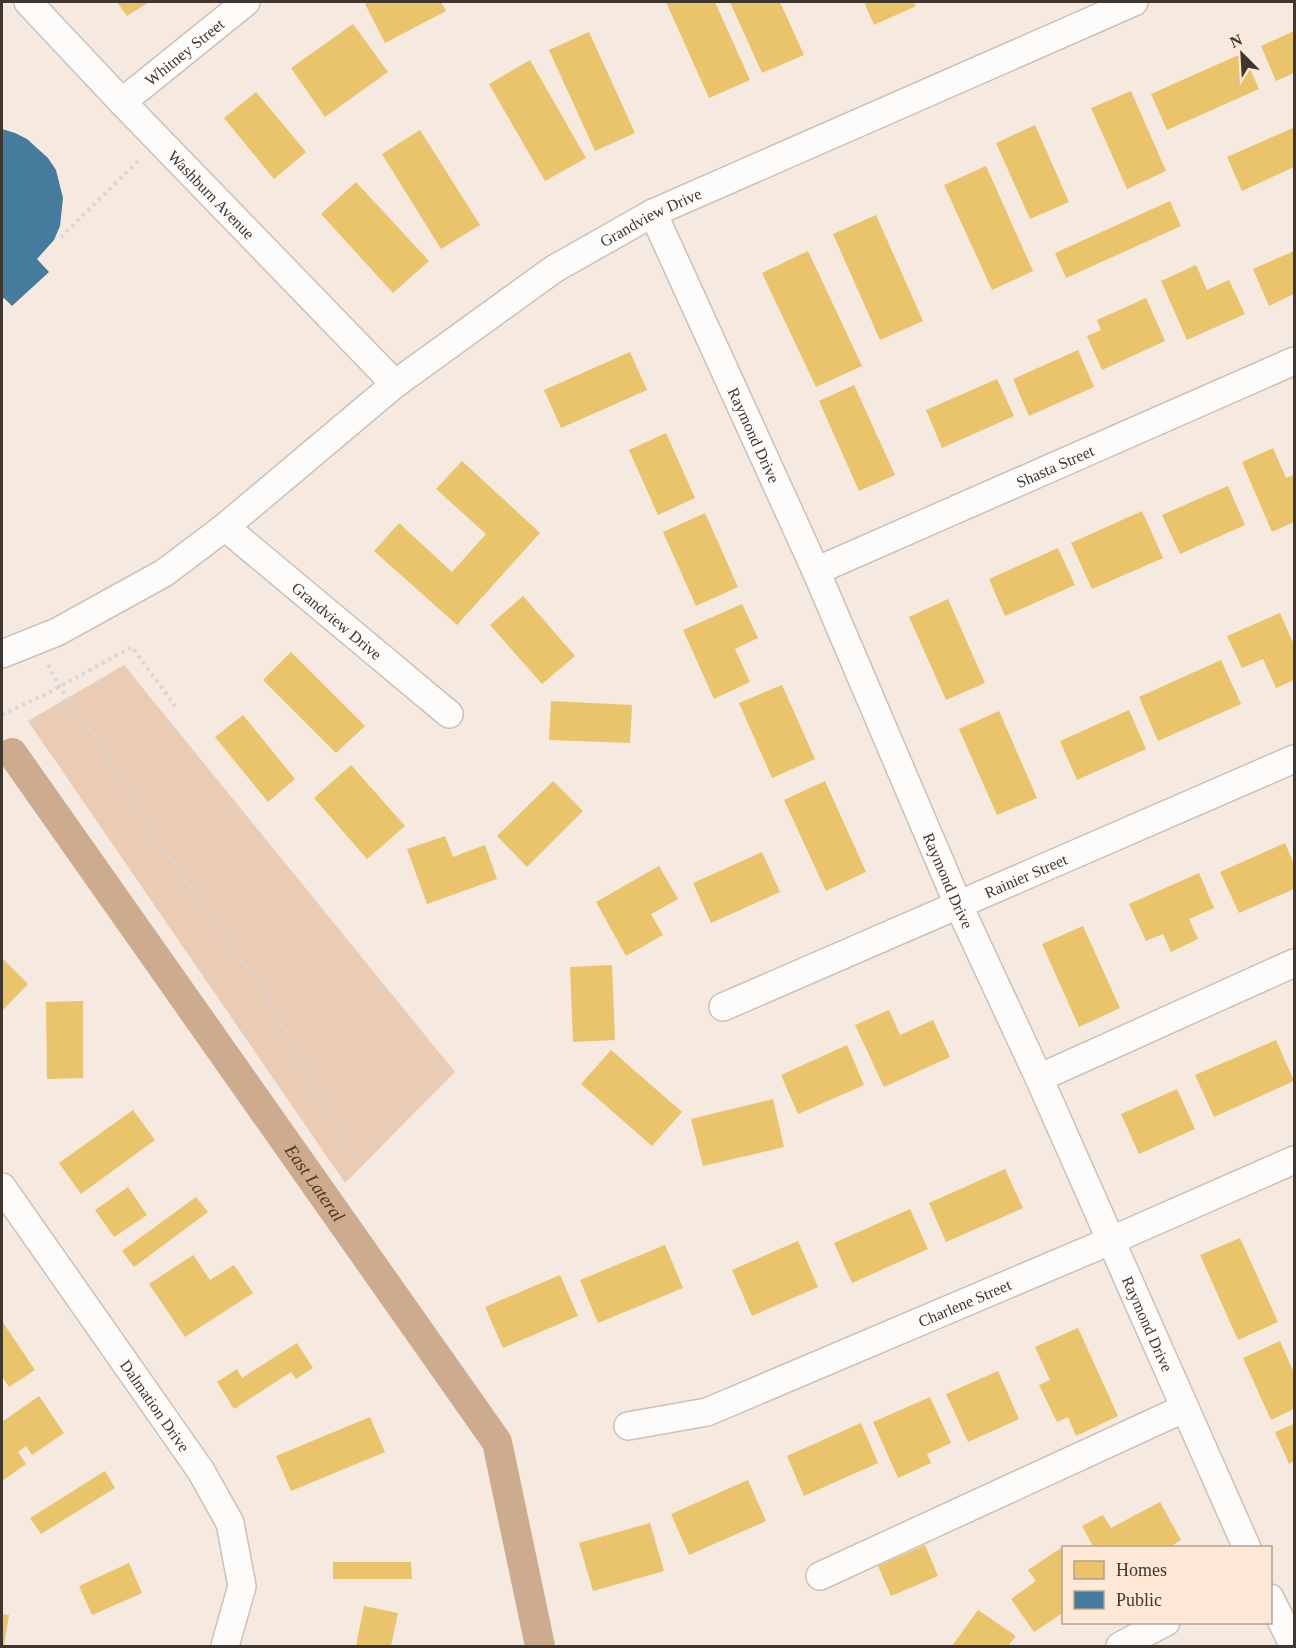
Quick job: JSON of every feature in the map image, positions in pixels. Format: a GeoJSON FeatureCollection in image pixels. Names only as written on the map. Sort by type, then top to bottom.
{"type":"FeatureCollection","features":[{"type":"Feature","properties":{"kind":"street","name":"Washburn Avenue"},"geometry":{"type":"LineString","coordinates":[[28,2],[395,384]]}},
{"type":"Feature","properties":{"kind":"street","name":"Whitney Street"},"geometry":{"type":"LineString","coordinates":[[122,102],[246,2]]}},
{"type":"Feature","properties":{"kind":"street","name":"Grandview Drive"},"geometry":{"type":"LineString","coordinates":[[2,654],[36,642],[164,573],[225,527],[395,384],[554,269],[653,213],[1134,2]]}},
{"type":"Feature","properties":{"kind":"street","name":"Raymond Drive"},"geometry":{"type":"LineString","coordinates":[[653,213],[816,572],[958,904],[1039,1078],[1246,1546]]}},
{"type":"Feature","properties":{"kind":"street","name":"Shasta Street"},"geometry":{"type":"LineString","coordinates":[[816,572],[1294,361]]}},
{"type":"Feature","properties":{"kind":"street","name":"Grandview Drive"},"geometry":{"type":"LineString","coordinates":[[225,527],[449,714]]}},
{"type":"Feature","properties":{"kind":"street","name":"Rainier Street"},"geometry":{"type":"LineString","coordinates":[[723,1007],[1294,759]]}},
{"type":"Feature","properties":{"kind":"street"},"geometry":{"type":"LineString","coordinates":[[1039,1078],[1294,963]]}},
{"type":"Feature","properties":{"kind":"street","name":"Charlene Street"},"geometry":{"type":"LineString","coordinates":[[628,1426],[707,1412],[1110,1241],[1292,1167]]}},
{"type":"Feature","properties":{"kind":"street","name":"Dalmation Drive"},"geometry":{"type":"LineString","coordinates":[[2,1187],[201,1471],[230,1523],[242,1586],[225,1647]]}},
{"type":"Feature","properties":{"kind":"street"},"geometry":{"type":"LineString","coordinates":[[820,1576],[1185,1408]]}},
{"type":"Feature","properties":{"kind":"street"},"geometry":{"type":"LineString","coordinates":[[1272,1602],[1294,1646]]}},
{"type":"Feature","properties":{"kind":"street"},"geometry":{"type":"LineString","coordinates":[[1120,1647],[1164,1624]]}},
{"type":"Feature","properties":{"kind":"path"},"geometry":{"type":"LineString","coordinates":[[61,237],[141,159]]}},
{"type":"Feature","properties":{"kind":"path"},"geometry":{"type":"LineString","coordinates":[[36,642],[60,687],[104,752],[156,839],[261,987],[356,1158]]}},
{"type":"Feature","properties":{"kind":"path"},"geometry":{"type":"LineString","coordinates":[[2,715],[60,687],[132,647],[175,706]]}},
{"type":"Feature","properties":{"kind":"shaded area"},"geometry":{"type":"Polygon","coordinates":[[[124,665],[455,1072],[345,1183],[28,721],[124,665]]]}},
{"type":"Feature","properties":{"kind":"building: Homes"},"geometry":{"type":"Polygon","coordinates":[[[117,2],[149,2],[127,16],[117,2]]]}},
{"type":"Feature","properties":{"kind":"building: Homes"},"geometry":{"type":"Polygon","coordinates":[[[369,2],[441,2],[446,11],[385,43],[365,4],[369,2]]]}},
{"type":"Feature","properties":{"kind":"building: Homes"},"geometry":{"type":"Polygon","coordinates":[[[666,2],[715,2],[750,80],[709,98],[666,2]]]}},
{"type":"Feature","properties":{"kind":"building: Homes"},"geometry":{"type":"Polygon","coordinates":[[[730,2],[780,2],[804,55],[762,73],[730,2]]]}},
{"type":"Feature","properties":{"kind":"building: Homes"},"geometry":{"type":"Polygon","coordinates":[[[864,2],[914,2],[916,6],[874,25],[864,2]]]}},
{"type":"Feature","properties":{"kind":"building: Homes"},"geometry":{"type":"Polygon","coordinates":[[[353,24],[388,72],[325,117],[291,68],[353,24]]]}},
{"type":"Feature","properties":{"kind":"building: Homes"},"geometry":{"type":"Polygon","coordinates":[[[1294,31],[1294,73],[1276,81],[1261,46],[1294,31]]]}},
{"type":"Feature","properties":{"kind":"building: Homes"},"geometry":{"type":"Polygon","coordinates":[[[589,32],[635,133],[595,151],[549,50],[589,32]]]}},
{"type":"Feature","properties":{"kind":"building: Homes"},"geometry":{"type":"Polygon","coordinates":[[[1243,53],[1259,89],[1167,130],[1151,94],[1243,53]]]}},
{"type":"Feature","properties":{"kind":"building: Homes"},"geometry":{"type":"Polygon","coordinates":[[[530,60],[586,158],[545,181],[489,84],[530,60]]]}},
{"type":"Feature","properties":{"kind":"building: Homes"},"geometry":{"type":"Polygon","coordinates":[[[1131,91],[1166,171],[1127,189],[1091,108],[1131,91]]]}},
{"type":"Feature","properties":{"kind":"building: Homes"},"geometry":{"type":"Polygon","coordinates":[[[256,92],[306,152],[274,179],[224,118],[256,92]]]}},
{"type":"Feature","properties":{"kind":"building: Homes"},"geometry":{"type":"Polygon","coordinates":[[[1035,125],[1069,202],[1030,219],[996,143],[1035,125]]]}},
{"type":"Feature","properties":{"kind":"building: Homes"},"geometry":{"type":"Polygon","coordinates":[[[1293,128],[1294,167],[1242,191],[1227,157],[1293,128]]]}},
{"type":"Feature","properties":{"kind":"building: Homes"},"geometry":{"type":"Polygon","coordinates":[[[420,130],[480,225],[441,249],[382,154],[420,130]]]}},
{"type":"Feature","properties":{"kind":"building: Homes"},"geometry":{"type":"Polygon","coordinates":[[[986,166],[1033,271],[992,290],[944,185],[986,166]]]}},
{"type":"Feature","properties":{"kind":"building: Homes"},"geometry":{"type":"Polygon","coordinates":[[[356,182],[429,261],[393,293],[321,214],[356,182]]]}},
{"type":"Feature","properties":{"kind":"building: Homes"},"geometry":{"type":"Polygon","coordinates":[[[1170,201],[1181,226],[1066,278],[1055,253],[1170,201]]]}},
{"type":"Feature","properties":{"kind":"building: Homes"},"geometry":{"type":"Polygon","coordinates":[[[876,215],[923,321],[880,340],[833,234],[876,215]]]}},
{"type":"Feature","properties":{"kind":"building: Homes"},"geometry":{"type":"Polygon","coordinates":[[[808,251],[862,366],[816,387],[762,273],[808,251]]]}},
{"type":"Feature","properties":{"kind":"building: Homes"},"geometry":{"type":"Polygon","coordinates":[[[1294,251],[1294,294],[1269,306],[1253,269],[1294,251]]]}},
{"type":"Feature","properties":{"kind":"building: Homes"},"geometry":{"type":"Polygon","coordinates":[[[1196,265],[1207,290],[1229,280],[1245,314],[1187,340],[1161,281],[1196,265]]]}},
{"type":"Feature","properties":{"kind":"building: Homes"},"geometry":{"type":"Polygon","coordinates":[[[1146,298],[1165,341],[1102,370],[1087,336],[1101,330],[1097,320],[1146,298]]]}},
{"type":"Feature","properties":{"kind":"building: Homes"},"geometry":{"type":"Polygon","coordinates":[[[1078,350],[1094,387],[1029,416],[1013,379],[1078,350]]]}},
{"type":"Feature","properties":{"kind":"building: Homes"},"geometry":{"type":"Polygon","coordinates":[[[630,352],[647,390],[561,428],[544,390],[630,352]]]}},
{"type":"Feature","properties":{"kind":"building: Homes"},"geometry":{"type":"Polygon","coordinates":[[[997,379],[1014,416],[942,448],[926,410],[997,379]]]}},
{"type":"Feature","properties":{"kind":"building: Homes"},"geometry":{"type":"Polygon","coordinates":[[[854,385],[895,475],[859,491],[819,401],[854,385]]]}},
{"type":"Feature","properties":{"kind":"building: Homes"},"geometry":{"type":"Polygon","coordinates":[[[666,433],[695,498],[658,515],[629,450],[666,433]]]}},
{"type":"Feature","properties":{"kind":"building: Homes"},"geometry":{"type":"Polygon","coordinates":[[[1273,448],[1286,478],[1294,475],[1294,522],[1272,532],[1242,462],[1273,448]]]}},
{"type":"Feature","properties":{"kind":"building: Homes"},"geometry":{"type":"Polygon","coordinates":[[[462,461],[540,533],[457,625],[374,551],[399,523],[452,572],[486,534],[436,489],[462,461]]]}},
{"type":"Feature","properties":{"kind":"building: Homes"},"geometry":{"type":"Polygon","coordinates":[[[1228,486],[1245,525],[1180,554],[1162,515],[1228,486]]]}},
{"type":"Feature","properties":{"kind":"building: Homes"},"geometry":{"type":"Polygon","coordinates":[[[1142,511],[1163,558],[1092,589],[1071,543],[1142,511]]]}},
{"type":"Feature","properties":{"kind":"building: Homes"},"geometry":{"type":"Polygon","coordinates":[[[705,513],[738,587],[696,606],[663,532],[705,513]]]}},
{"type":"Feature","properties":{"kind":"building: Homes"},"geometry":{"type":"Polygon","coordinates":[[[1058,548],[1075,585],[1005,616],[989,579],[1058,548]]]}},
{"type":"Feature","properties":{"kind":"building: Homes"},"geometry":{"type":"Polygon","coordinates":[[[523,596],[575,656],[542,684],[490,625],[523,596]]]}},
{"type":"Feature","properties":{"kind":"building: Homes"},"geometry":{"type":"Polygon","coordinates":[[[948,599],[985,683],[946,700],[909,617],[948,599]]]}},
{"type":"Feature","properties":{"kind":"building: Homes"},"geometry":{"type":"Polygon","coordinates":[[[742,604],[758,638],[735,649],[750,682],[714,699],[683,630],[742,604]]]}},
{"type":"Feature","properties":{"kind":"building: Homes"},"geometry":{"type":"Polygon","coordinates":[[[1280,613],[1294,645],[1294,680],[1276,688],[1263,659],[1242,668],[1227,636],[1280,613]]]}},
{"type":"Feature","properties":{"kind":"building: Homes"},"geometry":{"type":"Polygon","coordinates":[[[291,652],[365,726],[336,753],[263,680],[291,652]]]}},
{"type":"Feature","properties":{"kind":"building: Homes"},"geometry":{"type":"Polygon","coordinates":[[[1221,660],[1241,704],[1158,741],[1139,697],[1221,660]]]}},
{"type":"Feature","properties":{"kind":"building: Homes"},"geometry":{"type":"Polygon","coordinates":[[[782,685],[815,759],[772,778],[739,703],[782,685]]]}},
{"type":"Feature","properties":{"kind":"building: Homes"},"geometry":{"type":"Polygon","coordinates":[[[551,701],[632,705],[630,743],[549,740],[551,701]]]}},
{"type":"Feature","properties":{"kind":"building: Homes"},"geometry":{"type":"Polygon","coordinates":[[[1129,710],[1146,749],[1077,780],[1060,741],[1129,710]]]}},
{"type":"Feature","properties":{"kind":"building: Homes"},"geometry":{"type":"Polygon","coordinates":[[[999,711],[1037,798],[997,815],[959,729],[999,711]]]}},
{"type":"Feature","properties":{"kind":"building: Homes"},"geometry":{"type":"Polygon","coordinates":[[[243,715],[295,779],[268,802],[215,737],[243,715]]]}},
{"type":"Feature","properties":{"kind":"building: Homes"},"geometry":{"type":"Polygon","coordinates":[[[351,765],[405,826],[367,859],[314,798],[351,765]]]}},
{"type":"Feature","properties":{"kind":"building: Homes"},"geometry":{"type":"Polygon","coordinates":[[[553,781],[583,811],[527,867],[497,836],[553,781]]]}},
{"type":"Feature","properties":{"kind":"building: Homes"},"geometry":{"type":"Polygon","coordinates":[[[825,781],[866,872],[826,891],[784,800],[825,781]]]}},
{"type":"Feature","properties":{"kind":"building: Homes"},"geometry":{"type":"Polygon","coordinates":[[[445,836],[453,857],[485,845],[497,879],[427,904],[407,849],[445,836]]]}},
{"type":"Feature","properties":{"kind":"building: Homes"},"geometry":{"type":"Polygon","coordinates":[[[1285,843],[1294,864],[1294,889],[1239,913],[1220,872],[1285,843]]]}},
{"type":"Feature","properties":{"kind":"building: Homes"},"geometry":{"type":"Polygon","coordinates":[[[762,852],[780,892],[711,923],[693,883],[762,852]]]}},
{"type":"Feature","properties":{"kind":"building: Homes"},"geometry":{"type":"Polygon","coordinates":[[[659,866],[678,899],[651,914],[663,935],[626,956],[596,902],[659,866]]]}},
{"type":"Feature","properties":{"kind":"building: Homes"},"geometry":{"type":"Polygon","coordinates":[[[1199,873],[1214,908],[1189,919],[1198,939],[1171,952],[1163,934],[1146,941],[1129,904],[1199,873]]]}},
{"type":"Feature","properties":{"kind":"building: Homes"},"geometry":{"type":"Polygon","coordinates":[[[1083,926],[1120,1008],[1079,1027],[1042,944],[1083,926]]]}},
{"type":"Feature","properties":{"kind":"building: Homes"},"geometry":{"type":"Polygon","coordinates":[[[2,960],[28,984],[2,1011],[2,960]]]}},
{"type":"Feature","properties":{"kind":"building: Homes"},"geometry":{"type":"Polygon","coordinates":[[[612,965],[615,1040],[573,1042],[570,967],[612,965]]]}},
{"type":"Feature","properties":{"kind":"building: Homes"},"geometry":{"type":"Polygon","coordinates":[[[83,1001],[83,1078],[47,1079],[46,1002],[83,1001]]]}},
{"type":"Feature","properties":{"kind":"building: Homes"},"geometry":{"type":"Polygon","coordinates":[[[889,1010],[900,1035],[933,1020],[950,1057],[884,1087],[855,1025],[889,1010]]]}},
{"type":"Feature","properties":{"kind":"building: Homes"},"geometry":{"type":"Polygon","coordinates":[[[1276,1040],[1294,1081],[1214,1117],[1195,1075],[1276,1040]]]}},
{"type":"Feature","properties":{"kind":"building: Homes"},"geometry":{"type":"Polygon","coordinates":[[[847,1045],[864,1085],[798,1114],[781,1075],[847,1045]]]}},
{"type":"Feature","properties":{"kind":"building: Homes"},"geometry":{"type":"Polygon","coordinates":[[[611,1050],[682,1112],[652,1146],[581,1084],[611,1050]]]}},
{"type":"Feature","properties":{"kind":"building: Homes"},"geometry":{"type":"Polygon","coordinates":[[[1177,1089],[1195,1129],[1139,1154],[1121,1114],[1177,1089]]]}},
{"type":"Feature","properties":{"kind":"building: Homes"},"geometry":{"type":"Polygon","coordinates":[[[773,1099],[784,1147],[703,1166],[691,1119],[773,1099]]]}},
{"type":"Feature","properties":{"kind":"building: Homes"},"geometry":{"type":"Polygon","coordinates":[[[133,1110],[155,1140],[81,1194],[59,1163],[133,1110]]]}},
{"type":"Feature","properties":{"kind":"building: Homes"},"geometry":{"type":"Polygon","coordinates":[[[1005,1169],[1023,1208],[946,1242],[929,1203],[1005,1169]]]}},
{"type":"Feature","properties":{"kind":"building: Homes"},"geometry":{"type":"Polygon","coordinates":[[[128,1187],[147,1215],[114,1237],[95,1210],[128,1187]]]}},
{"type":"Feature","properties":{"kind":"building: Homes"},"geometry":{"type":"Polygon","coordinates":[[[196,1197],[208,1212],[134,1267],[122,1251],[196,1197]]]}},
{"type":"Feature","properties":{"kind":"building: Homes"},"geometry":{"type":"Polygon","coordinates":[[[910,1209],[928,1249],[852,1283],[834,1243],[910,1209]]]}},
{"type":"Feature","properties":{"kind":"building: Homes"},"geometry":{"type":"Polygon","coordinates":[[[1240,1238],[1278,1322],[1238,1340],[1200,1255],[1240,1238]]]}},
{"type":"Feature","properties":{"kind":"building: Homes"},"geometry":{"type":"Polygon","coordinates":[[[798,1241],[818,1287],[752,1316],[732,1270],[798,1241]]]}},
{"type":"Feature","properties":{"kind":"building: Homes"},"geometry":{"type":"Polygon","coordinates":[[[665,1245],[683,1288],[598,1323],[580,1280],[665,1245]]]}},
{"type":"Feature","properties":{"kind":"building: Homes"},"geometry":{"type":"Polygon","coordinates":[[[193,1255],[210,1280],[234,1265],[253,1293],[185,1337],[149,1284],[193,1255]]]}},
{"type":"Feature","properties":{"kind":"building: Homes"},"geometry":{"type":"Polygon","coordinates":[[[560,1275],[578,1316],[503,1348],[485,1307],[560,1275]]]}},
{"type":"Feature","properties":{"kind":"building: Homes"},"geometry":{"type":"Polygon","coordinates":[[[2,1321],[35,1370],[9,1387],[2,1376],[2,1321]]]}},
{"type":"Feature","properties":{"kind":"building: Homes"},"geometry":{"type":"Polygon","coordinates":[[[1078,1328],[1118,1416],[1076,1436],[1068,1417],[1057,1422],[1039,1385],[1050,1380],[1035,1347],[1078,1328]]]}},
{"type":"Feature","properties":{"kind":"building: Homes"},"geometry":{"type":"Polygon","coordinates":[[[1280,1341],[1294,1373],[1294,1409],[1271,1420],[1243,1358],[1280,1341]]]}},
{"type":"Feature","properties":{"kind":"building: Homes"},"geometry":{"type":"Polygon","coordinates":[[[297,1343],[313,1368],[296,1379],[291,1372],[234,1409],[217,1382],[237,1369],[242,1378],[297,1343]]]}},
{"type":"Feature","properties":{"kind":"building: Homes"},"geometry":{"type":"Polygon","coordinates":[[[998,1371],[1019,1419],[968,1442],[946,1394],[998,1371]]]}},
{"type":"Feature","properties":{"kind":"building: Homes"},"geometry":{"type":"Polygon","coordinates":[[[39,1396],[64,1433],[32,1455],[26,1446],[18,1452],[26,1464],[2,1481],[2,1422],[39,1396]]]}},
{"type":"Feature","properties":{"kind":"building: Homes"},"geometry":{"type":"Polygon","coordinates":[[[930,1397],[951,1443],[927,1454],[931,1463],[898,1478],[873,1422],[930,1397]]]}},
{"type":"Feature","properties":{"kind":"building: Homes"},"geometry":{"type":"Polygon","coordinates":[[[370,1417],[385,1452],[291,1491],[276,1456],[370,1417]]]}},
{"type":"Feature","properties":{"kind":"building: Homes"},"geometry":{"type":"Polygon","coordinates":[[[861,1423],[878,1463],[804,1496],[787,1456],[861,1423]]]}},
{"type":"Feature","properties":{"kind":"building: Homes"},"geometry":{"type":"Polygon","coordinates":[[[1294,1424],[1294,1461],[1289,1464],[1275,1432],[1294,1424]]]}},
{"type":"Feature","properties":{"kind":"building: Homes"},"geometry":{"type":"Polygon","coordinates":[[[105,1471],[115,1488],[41,1534],[30,1518],[105,1471]]]}},
{"type":"Feature","properties":{"kind":"building: Homes"},"geometry":{"type":"Polygon","coordinates":[[[748,1480],[766,1521],[689,1555],[671,1514],[748,1480]]]}},
{"type":"Feature","properties":{"kind":"building: Homes"},"geometry":{"type":"Polygon","coordinates":[[[1160,1502],[1181,1540],[1171,1546],[1093,1546],[1082,1526],[1103,1515],[1111,1528],[1160,1502]]]}},
{"type":"Feature","properties":{"kind":"building: Homes"},"geometry":{"type":"Polygon","coordinates":[[[650,1523],[664,1571],[593,1591],[579,1543],[650,1523]]]}},
{"type":"Feature","properties":{"kind":"building: Homes"},"geometry":{"type":"Polygon","coordinates":[[[925,1545],[938,1576],[891,1596],[878,1566],[925,1545]]]}},
{"type":"Feature","properties":{"kind":"building: Homes"},"geometry":{"type":"Polygon","coordinates":[[[1062,1547],[1062,1613],[1034,1632],[1011,1599],[1036,1581],[1028,1570],[1062,1547]]]}},
{"type":"Feature","properties":{"kind":"building: Homes"},"geometry":{"type":"Polygon","coordinates":[[[333,1562],[411,1562],[412,1579],[333,1579],[333,1562]]]}},
{"type":"Feature","properties":{"kind":"building: Homes"},"geometry":{"type":"Polygon","coordinates":[[[129,1563],[142,1593],[92,1615],[79,1586],[129,1563]]]}},
{"type":"Feature","properties":{"kind":"building: Homes"},"geometry":{"type":"Polygon","coordinates":[[[364,1606],[398,1613],[391,1646],[356,1646],[364,1606]]]}},
{"type":"Feature","properties":{"kind":"building: Homes"},"geometry":{"type":"Polygon","coordinates":[[[978,1610],[1016,1636],[1008,1646],[952,1646],[978,1610]]]}},
{"type":"Feature","properties":{"kind":"building: Homes"},"geometry":{"type":"Polygon","coordinates":[[[2,1614],[9,1615],[4,1646],[2,1646],[2,1614]]]}},
{"type":"Feature","properties":{"kind":"building: Public"},"geometry":{"type":"Polygon","coordinates":[[[2,129],[27,139],[48,158],[56,170],[63,198],[60,226],[54,240],[37,259],[49,272],[12,306],[4,298],[2,300],[2,129]]]}},
{"type":"Feature","properties":{"kind":"waterway","name":"East Lateral"},"geometry":{"type":"LineString","coordinates":[[12,753],[497,1442],[540,1646]]}}]}
